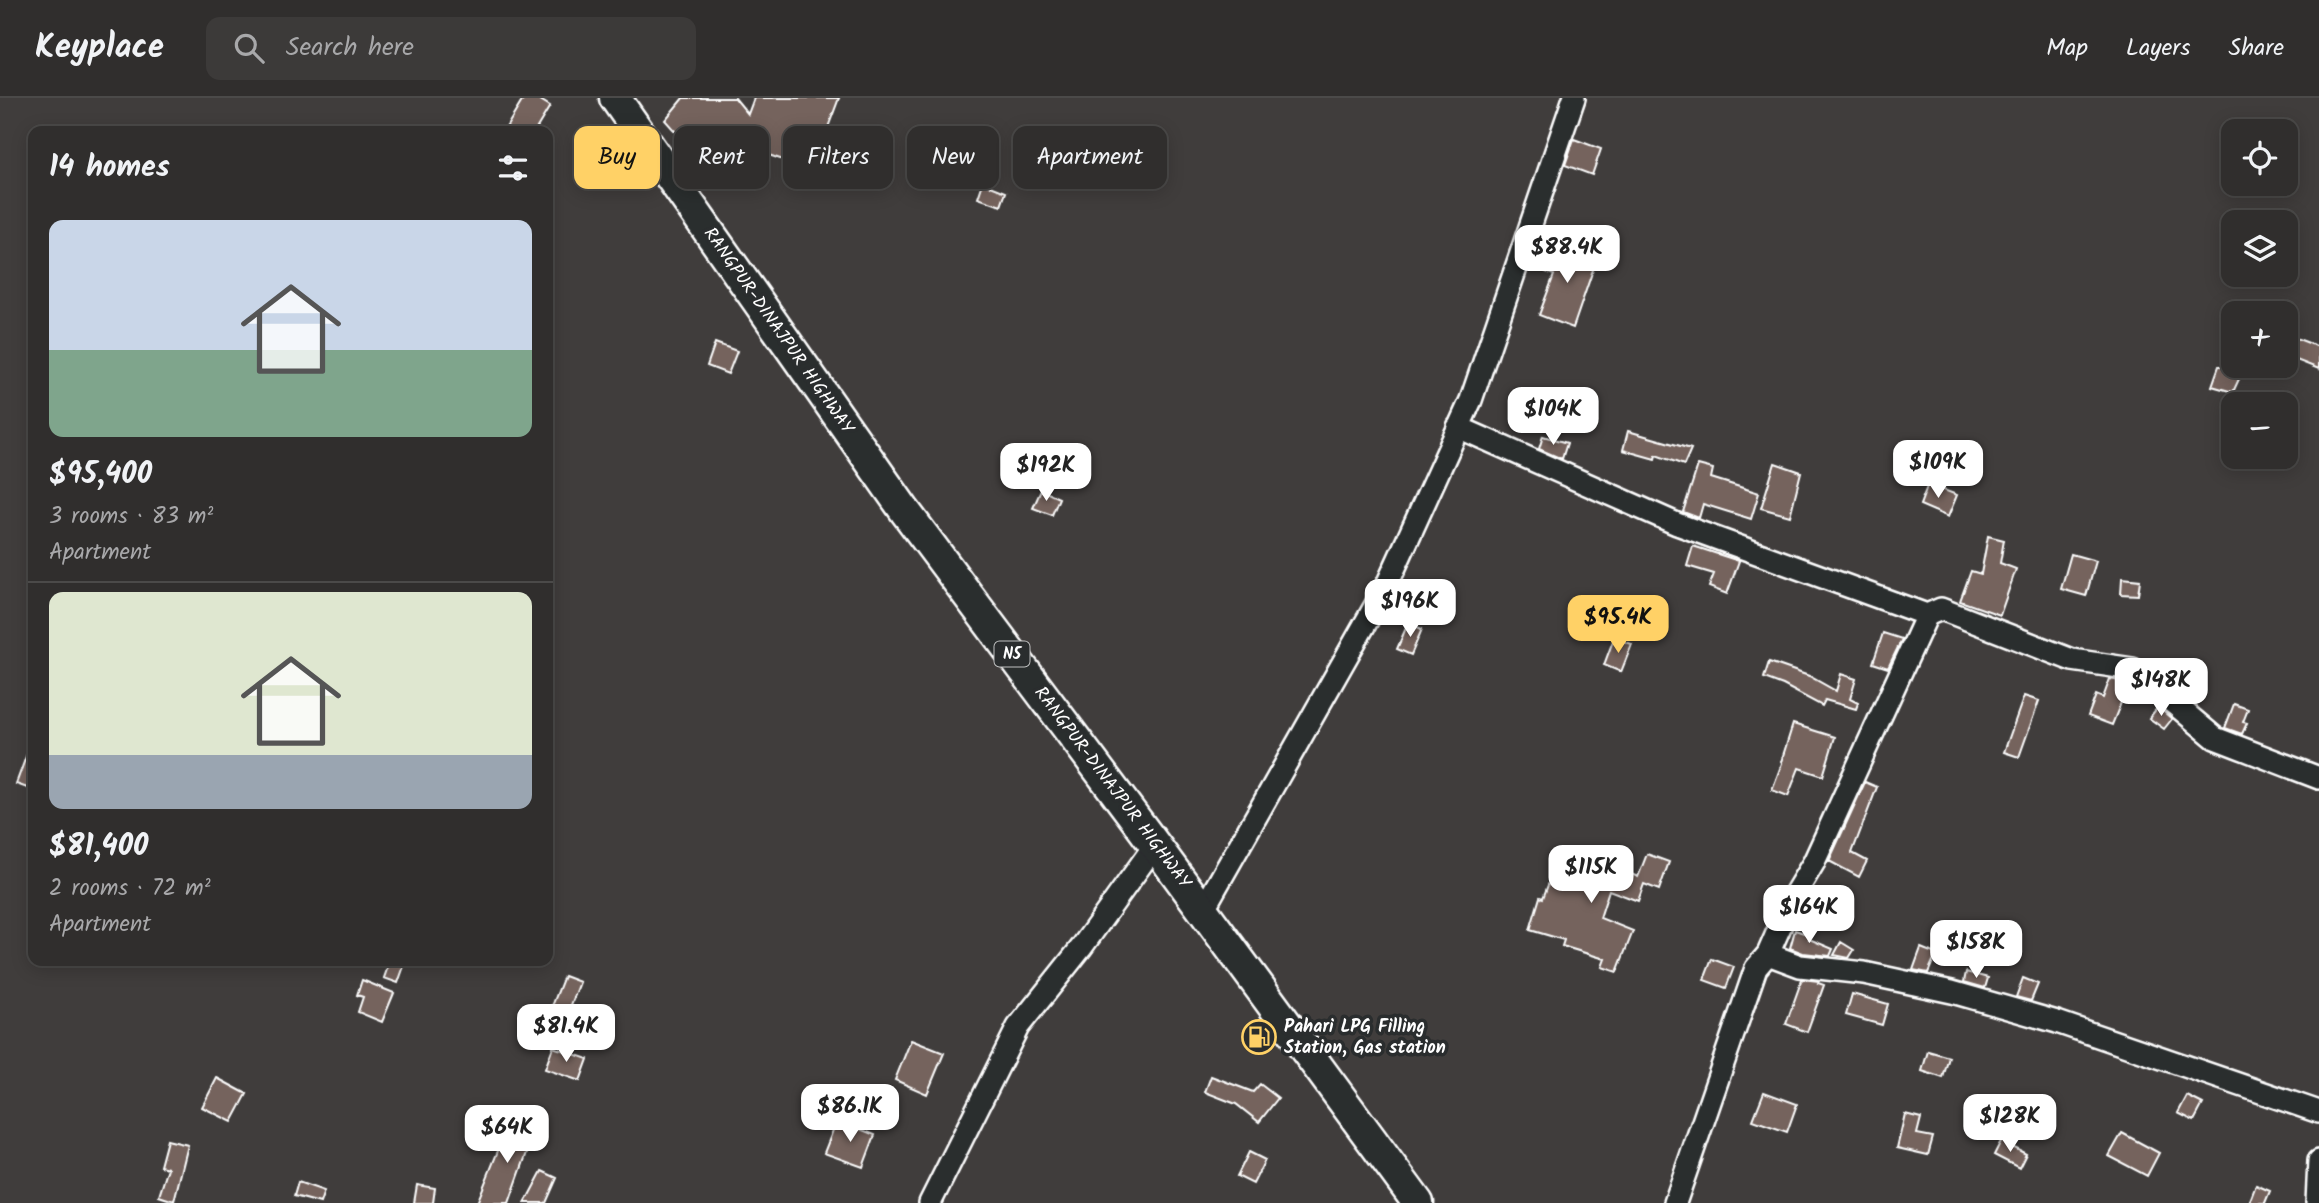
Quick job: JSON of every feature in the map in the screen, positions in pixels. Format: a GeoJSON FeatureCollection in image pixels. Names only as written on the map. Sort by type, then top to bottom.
{"type":"FeatureCollection","features":[{"type":"Feature","properties":{"kind":"highway","name":"RANGPUR-DINAJPUR HIGHWAY"},"geometry":{"type":"LineString","coordinates":[[615,98],[905,511],[1418,1203]]}},
{"type":"Feature","properties":{"kind":"street"},"geometry":{"type":"LineString","coordinates":[[1203,910],[1386,587],[1471,400],[1574,98]]}},
{"type":"Feature","properties":{"kind":"street"},"geometry":{"type":"LineString","coordinates":[[1458,427],[1677,524],[1927,615]]}},
{"type":"Feature","properties":{"kind":"street"},"geometry":{"type":"LineString","coordinates":[[1675,1203],[1756,968],[1768,954],[1793,897],[1814,862],[1927,615],[1941,609],[2072,660],[2133,669],[2215,738],[2319,778]]}},
{"type":"Feature","properties":{"kind":"street"},"geometry":{"type":"LineString","coordinates":[[930,1203],[1018,1027],[1081,948],[1155,845]]}},
{"type":"Feature","properties":{"kind":"street"},"geometry":{"type":"LineString","coordinates":[[1768,954],[1800,967],[1864,973],[1952,992],[2057,1022],[2319,1112]]}},
{"type":"Feature","properties":{"kind":"street"},"geometry":{"type":"LineString","coordinates":[[2316,1203],[2319,1161]]}},
{"type":"Feature","properties":{"kind":"building"},"geometry":{"type":"Polygon","coordinates":[[[524,98],[537,98],[550,106],[538,126],[507,126],[524,98]]]}},
{"type":"Feature","properties":{"kind":"building"},"geometry":{"type":"Polygon","coordinates":[[[683,98],[735,98],[748,114],[754,98],[839,98],[828,126],[783,126],[783,160],[769,155],[769,126],[674,126],[674,130],[665,120],[683,98]]]}},
{"type":"Feature","properties":{"kind":"building"},"geometry":{"type":"Polygon","coordinates":[[[1574,139],[1601,149],[1592,175],[1565,165],[1574,139]]]}},
{"type":"Feature","properties":{"kind":"building"},"geometry":{"type":"Polygon","coordinates":[[[981,189],[1006,192],[1001,206],[978,198],[981,189]]]}},
{"type":"Feature","properties":{"kind":"building"},"geometry":{"type":"Polygon","coordinates":[[[1557,243],[1597,258],[1573,328],[1539,315],[1554,275],[1546,272],[1557,243]]]}},
{"type":"Feature","properties":{"kind":"building"},"geometry":{"type":"Polygon","coordinates":[[[2298,339],[2319,347],[2319,369],[2298,361],[2298,339]]]}},
{"type":"Feature","properties":{"kind":"building"},"geometry":{"type":"Polygon","coordinates":[[[715,343],[737,351],[728,374],[707,366],[715,343]]]}},
{"type":"Feature","properties":{"kind":"building"},"geometry":{"type":"Polygon","coordinates":[[[2219,366],[2221,378],[2239,378],[2233,392],[2212,386],[2219,366]]]}},
{"type":"Feature","properties":{"kind":"building"},"geometry":{"type":"Polygon","coordinates":[[[1628,431],[1691,449],[1684,465],[1656,455],[1655,459],[1623,450],[1628,431]]]}},
{"type":"Feature","properties":{"kind":"building"},"geometry":{"type":"Polygon","coordinates":[[[1543,436],[1567,443],[1562,459],[1539,449],[1543,436]]]}},
{"type":"Feature","properties":{"kind":"building"},"geometry":{"type":"Polygon","coordinates":[[[1775,463],[1801,472],[1790,516],[1761,508],[1775,463]]]}},
{"type":"Feature","properties":{"kind":"building"},"geometry":{"type":"Polygon","coordinates":[[[1698,465],[1713,469],[1711,478],[1759,493],[1751,519],[1703,504],[1699,518],[1683,512],[1698,465]]]}},
{"type":"Feature","properties":{"kind":"building"},"geometry":{"type":"Polygon","coordinates":[[[1928,484],[1957,495],[1948,517],[1920,505],[1928,484]]]}},
{"type":"Feature","properties":{"kind":"building"},"geometry":{"type":"Polygon","coordinates":[[[1041,490],[1059,498],[1052,515],[1033,508],[1041,490]]]}},
{"type":"Feature","properties":{"kind":"building"},"geometry":{"type":"Polygon","coordinates":[[[1988,536],[2004,540],[2000,563],[2016,569],[2000,615],[1960,601],[1971,571],[1981,574],[1988,536]]]}},
{"type":"Feature","properties":{"kind":"building"},"geometry":{"type":"Polygon","coordinates":[[[1693,546],[1739,561],[1727,594],[1709,587],[1714,574],[1687,566],[1693,546]]]}},
{"type":"Feature","properties":{"kind":"building"},"geometry":{"type":"Polygon","coordinates":[[[2071,554],[2096,561],[2086,596],[2061,589],[2071,554]]]}},
{"type":"Feature","properties":{"kind":"building"},"geometry":{"type":"Polygon","coordinates":[[[2122,578],[2140,580],[2138,595],[2121,594],[2122,578]]]}},
{"type":"Feature","properties":{"kind":"building"},"geometry":{"type":"Polygon","coordinates":[[[1395,597],[1405,601],[1399,617],[1387,612],[1395,597]]]}},
{"type":"Feature","properties":{"kind":"building"},"geometry":{"type":"Polygon","coordinates":[[[1408,623],[1422,629],[1411,655],[1397,649],[1408,623]]]}},
{"type":"Feature","properties":{"kind":"building"},"geometry":{"type":"Polygon","coordinates":[[[1883,633],[1902,639],[1888,668],[1873,663],[1883,633]]]}},
{"type":"Feature","properties":{"kind":"building"},"geometry":{"type":"Polygon","coordinates":[[[1614,638],[1632,644],[1621,672],[1604,665],[1614,638]]]}},
{"type":"Feature","properties":{"kind":"building"},"geometry":{"type":"Polygon","coordinates":[[[1769,662],[1809,676],[1836,691],[1841,674],[1856,679],[1850,699],[1858,703],[1856,709],[1825,700],[1822,706],[1764,678],[1769,662]]]}},
{"type":"Feature","properties":{"kind":"building"},"geometry":{"type":"Polygon","coordinates":[[[2110,679],[2129,683],[2112,725],[2088,716],[2096,695],[2103,698],[2110,679]]]}},
{"type":"Feature","properties":{"kind":"building"},"geometry":{"type":"Polygon","coordinates":[[[2024,696],[2039,701],[2019,757],[2004,752],[2024,696]]]}},
{"type":"Feature","properties":{"kind":"building"},"geometry":{"type":"Polygon","coordinates":[[[2234,704],[2248,709],[2243,722],[2247,723],[2242,734],[2225,728],[2234,704]]]}},
{"type":"Feature","properties":{"kind":"building"},"geometry":{"type":"Polygon","coordinates":[[[2158,707],[2172,719],[2164,729],[2149,718],[2158,707]]]}},
{"type":"Feature","properties":{"kind":"building"},"geometry":{"type":"Polygon","coordinates":[[[1793,724],[1835,737],[1823,776],[1799,768],[1788,796],[1772,790],[1793,724]]]}},
{"type":"Feature","properties":{"kind":"building"},"geometry":{"type":"Polygon","coordinates":[[[28,751],[28,788],[16,784],[28,751]]]}},
{"type":"Feature","properties":{"kind":"building"},"geometry":{"type":"Polygon","coordinates":[[[1865,782],[1877,787],[1852,853],[1867,861],[1859,877],[1829,861],[1865,782]]]}},
{"type":"Feature","properties":{"kind":"building"},"geometry":{"type":"Polygon","coordinates":[[[1561,851],[1617,873],[1619,869],[1638,877],[1647,854],[1669,862],[1659,890],[1644,884],[1638,901],[1609,890],[1600,918],[1633,931],[1617,972],[1602,967],[1605,959],[1562,946],[1564,940],[1530,930],[1540,897],[1543,898],[1561,851]]]}},
{"type":"Feature","properties":{"kind":"building"},"geometry":{"type":"Polygon","coordinates":[[[1795,930],[1810,935],[1809,939],[1833,949],[1830,956],[1803,953],[1790,948],[1795,930]]]}},
{"type":"Feature","properties":{"kind":"building"},"geometry":{"type":"Polygon","coordinates":[[[1841,942],[1854,950],[1849,958],[1834,955],[1841,942]]]}},
{"type":"Feature","properties":{"kind":"building"},"geometry":{"type":"Polygon","coordinates":[[[1921,948],[1936,954],[1928,973],[1913,970],[1921,948]]]}},
{"type":"Feature","properties":{"kind":"building"},"geometry":{"type":"Polygon","coordinates":[[[1712,959],[1734,967],[1726,988],[1704,980],[1712,959]]]}},
{"type":"Feature","properties":{"kind":"building"},"geometry":{"type":"Polygon","coordinates":[[[388,966],[404,966],[398,983],[384,978],[388,966]]]}},
{"type":"Feature","properties":{"kind":"building"},"geometry":{"type":"Polygon","coordinates":[[[1966,972],[1988,978],[1985,988],[1964,982],[1966,972]]]}},
{"type":"Feature","properties":{"kind":"building"},"geometry":{"type":"Polygon","coordinates":[[[564,976],[580,982],[567,1015],[551,1009],[564,976]]]}},
{"type":"Feature","properties":{"kind":"building"},"geometry":{"type":"Polygon","coordinates":[[[2023,978],[2038,984],[2031,1001],[2016,997],[2023,978]]]}},
{"type":"Feature","properties":{"kind":"building"},"geometry":{"type":"Polygon","coordinates":[[[1802,979],[1819,981],[1818,983],[1824,985],[1807,1032],[1786,1024],[1802,979]]]}},
{"type":"Feature","properties":{"kind":"building"},"geometry":{"type":"Polygon","coordinates":[[[362,980],[394,993],[382,1022],[358,1012],[363,997],[357,995],[362,980]]]}},
{"type":"Feature","properties":{"kind":"building"},"geometry":{"type":"Polygon","coordinates":[[[1852,994],[1888,1004],[1882,1025],[1846,1015],[1852,994]]]}},
{"type":"Feature","properties":{"kind":"building"},"geometry":{"type":"Polygon","coordinates":[[[911,1040],[944,1053],[927,1094],[895,1080],[911,1040]]]}},
{"type":"Feature","properties":{"kind":"building"},"geometry":{"type":"Polygon","coordinates":[[[553,1047],[588,1059],[580,1081],[545,1069],[553,1047]]]}},
{"type":"Feature","properties":{"kind":"building"},"geometry":{"type":"Polygon","coordinates":[[[1928,1051],[1949,1057],[1943,1078],[1922,1071],[1928,1051]]]}},
{"type":"Feature","properties":{"kind":"building"},"geometry":{"type":"Polygon","coordinates":[[[1211,1076],[1253,1092],[1260,1084],[1278,1098],[1259,1122],[1236,1104],[1205,1092],[1211,1076]]]}},
{"type":"Feature","properties":{"kind":"building"},"geometry":{"type":"Polygon","coordinates":[[[217,1078],[247,1094],[232,1122],[202,1107],[217,1078]]]}},
{"type":"Feature","properties":{"kind":"building"},"geometry":{"type":"Polygon","coordinates":[[[1764,1092],[1797,1104],[1787,1132],[1753,1120],[1764,1092]]]}},
{"type":"Feature","properties":{"kind":"building"},"geometry":{"type":"Polygon","coordinates":[[[2019,1095],[2034,1099],[2030,1115],[2015,1110],[2019,1095]]]}},
{"type":"Feature","properties":{"kind":"building"},"geometry":{"type":"Polygon","coordinates":[[[2187,1096],[2203,1104],[2194,1121],[2178,1113],[2187,1096]]]}},
{"type":"Feature","properties":{"kind":"building"},"geometry":{"type":"Polygon","coordinates":[[[1905,1114],[1921,1118],[1917,1134],[1933,1137],[1928,1155],[1897,1148],[1905,1114]]]}},
{"type":"Feature","properties":{"kind":"building"},"geometry":{"type":"Polygon","coordinates":[[[837,1120],[875,1135],[863,1167],[824,1153],[837,1120]]]}},
{"type":"Feature","properties":{"kind":"building"},"geometry":{"type":"Polygon","coordinates":[[[510,1121],[535,1130],[509,1203],[477,1203],[510,1121]]]}},
{"type":"Feature","properties":{"kind":"building"},"geometry":{"type":"Polygon","coordinates":[[[2122,1133],[2159,1153],[2147,1176],[2109,1156],[2122,1133]]]}},
{"type":"Feature","properties":{"kind":"building"},"geometry":{"type":"Polygon","coordinates":[[[167,1140],[188,1145],[174,1201],[159,1196],[168,1168],[160,1166],[167,1140]]]}},
{"type":"Feature","properties":{"kind":"building"},"geometry":{"type":"Polygon","coordinates":[[[2001,1141],[2026,1154],[2019,1168],[1994,1155],[2001,1141]]]}},
{"type":"Feature","properties":{"kind":"building"},"geometry":{"type":"Polygon","coordinates":[[[1249,1152],[1265,1160],[1253,1184],[1237,1176],[1249,1152]]]}},
{"type":"Feature","properties":{"kind":"building"},"geometry":{"type":"Polygon","coordinates":[[[542,1171],[557,1178],[546,1203],[525,1203],[542,1171]]]}},
{"type":"Feature","properties":{"kind":"building"},"geometry":{"type":"Polygon","coordinates":[[[298,1182],[324,1191],[320,1203],[294,1196],[298,1182]]]}},
{"type":"Feature","properties":{"kind":"building"},"geometry":{"type":"Polygon","coordinates":[[[417,1185],[435,1188],[433,1203],[414,1203],[417,1185]]]}},
{"type":"Feature","properties":{"kind":"building"},"geometry":{"type":"Polygon","coordinates":[[[2256,1185],[2270,1191],[2265,1203],[2249,1203],[2256,1185]]]}},
{"type":"Feature","properties":{"kind":"place","name":"Pahari LPG Filling Station, Gas station"},"geometry":{"type":"Point","coordinates":[1259,1037]}}]}
